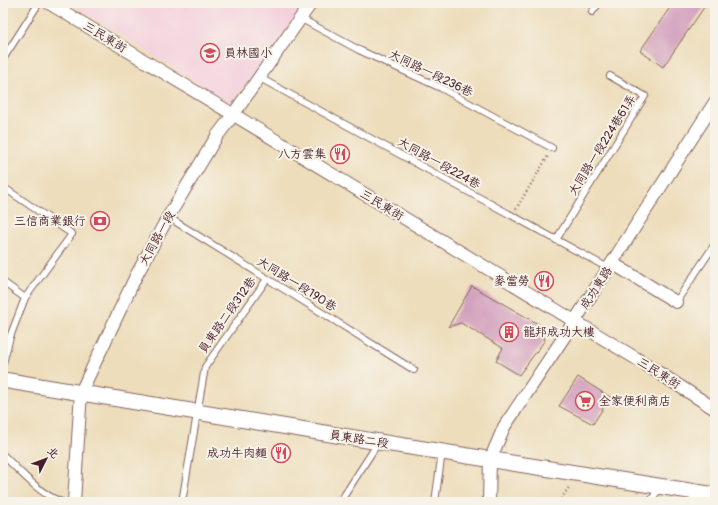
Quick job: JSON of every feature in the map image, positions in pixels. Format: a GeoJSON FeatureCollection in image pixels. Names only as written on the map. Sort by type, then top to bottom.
{"type":"FeatureCollection","features":[{"type":"Feature","properties":{"kind":"street","name":"三民東街"},"geometry":{"type":"LineString","coordinates":[[48,3],[642,362],[715,409]]}},
{"type":"Feature","properties":{"kind":"street","name":"大同路一段"},"geometry":{"type":"LineString","coordinates":[[74,502],[81,392],[136,276],[168,217],[217,136],[260,78],[311,3]]}},
{"type":"Feature","properties":{"kind":"street","name":"成功東路"},"geometry":{"type":"LineString","coordinates":[[490,502],[490,460],[504,427],[574,322],[715,102]]}},
{"type":"Feature","properties":{"kind":"street"},"geometry":{"type":"LineString","coordinates":[[610,265],[676,302]]}},
{"type":"Feature","properties":{"kind":"street","name":"員東路二段"},"geometry":{"type":"LineString","coordinates":[[3,380],[490,460],[715,495]]}},
{"type":"Feature","properties":{"kind":"lane"},"geometry":{"type":"LineString","coordinates":[[3,59],[39,3]]}},
{"type":"Feature","properties":{"kind":"lane"},"geometry":{"type":"LineString","coordinates":[[592,12],[599,3]]}},
{"type":"Feature","properties":{"kind":"lane","name":"大同路一段236巷"},"geometry":{"type":"LineString","coordinates":[[300,18],[359,50],[441,88],[552,148]]}},
{"type":"Feature","properties":{"kind":"lane","name":"大同路一段224巷61弄"},"geometry":{"type":"LineString","coordinates":[[556,240],[645,96],[610,76]]}},
{"type":"Feature","properties":{"kind":"lane","name":"大同路一段224巷"},"geometry":{"type":"LineString","coordinates":[[260,78],[556,240],[610,265]]}},
{"type":"Feature","properties":{"kind":"lane"},"geometry":{"type":"LineString","coordinates":[[3,187],[72,234],[25,298],[10,337],[3,363]]}},
{"type":"Feature","properties":{"kind":"lane","name":"大同路一段190巷"},"geometry":{"type":"LineString","coordinates":[[168,217],[414,370]]}},
{"type":"Feature","properties":{"kind":"lane"},"geometry":{"type":"LineString","coordinates":[[676,302],[715,244]]}},
{"type":"Feature","properties":{"kind":"lane","name":"員東路二段312巷"},"geometry":{"type":"LineString","coordinates":[[182,502],[205,367],[267,279]]}},
{"type":"Feature","properties":{"kind":"lane"},"geometry":{"type":"LineString","coordinates":[[3,282],[25,298]]}},
{"type":"Feature","properties":{"kind":"lane"},"geometry":{"type":"LineString","coordinates":[[340,502],[379,442]]}},
{"type":"Feature","properties":{"kind":"lane"},"geometry":{"type":"LineString","coordinates":[[435,502],[442,452]]}},
{"type":"Feature","properties":{"kind":"lane"},"geometry":{"type":"LineString","coordinates":[[3,455],[34,484],[54,500],[62,502]]}},
{"type":"Feature","properties":{"kind":"lane"},"geometry":{"type":"LineString","coordinates":[[650,502],[660,487]]}},
{"type":"Feature","properties":{"kind":"path"},"geometry":{"type":"LineString","coordinates":[[512,216],[552,148]]}},
{"type":"Feature","properties":{"kind":"shaded area","name":"員林國小"},"geometry":{"type":"Polygon","coordinates":[[[70,3],[306,3],[231,104],[70,3]]]}},
{"type":"Feature","properties":{"kind":"building"},"geometry":{"type":"Polygon","coordinates":[[[673,3],[707,3],[663,67],[640,51],[673,3]]]}},
{"type":"Feature","properties":{"kind":"building","name":"龍邦成功大樓"},"geometry":{"type":"Polygon","coordinates":[[[472,286],[540,325],[545,340],[519,375],[496,361],[503,348],[461,323],[448,327],[472,286]]]}},
{"type":"Feature","properties":{"kind":"building","name":"全家便利商店"},"geometry":{"type":"Polygon","coordinates":[[[578,377],[610,397],[593,424],[559,406],[578,377]]]}},
{"type":"Feature","properties":{"kind":"place","name":"員林國小"},"geometry":{"type":"Point","coordinates":[210,53]}},
{"type":"Feature","properties":{"kind":"place","name":"八方雲集"},"geometry":{"type":"Point","coordinates":[340,154]}},
{"type":"Feature","properties":{"kind":"place","name":"三信商業銀行"},"geometry":{"type":"Point","coordinates":[100,221]}},
{"type":"Feature","properties":{"kind":"place","name":"麥當勞"},"geometry":{"type":"Point","coordinates":[544,281]}},
{"type":"Feature","properties":{"kind":"place","name":"龍邦成功大樓"},"geometry":{"type":"Point","coordinates":[509,332]}},
{"type":"Feature","properties":{"kind":"place","name":"全家便利商店"},"geometry":{"type":"Point","coordinates":[585,401]}},
{"type":"Feature","properties":{"kind":"place","name":"成功牛肉麵"},"geometry":{"type":"Point","coordinates":[281,453]}}]}
